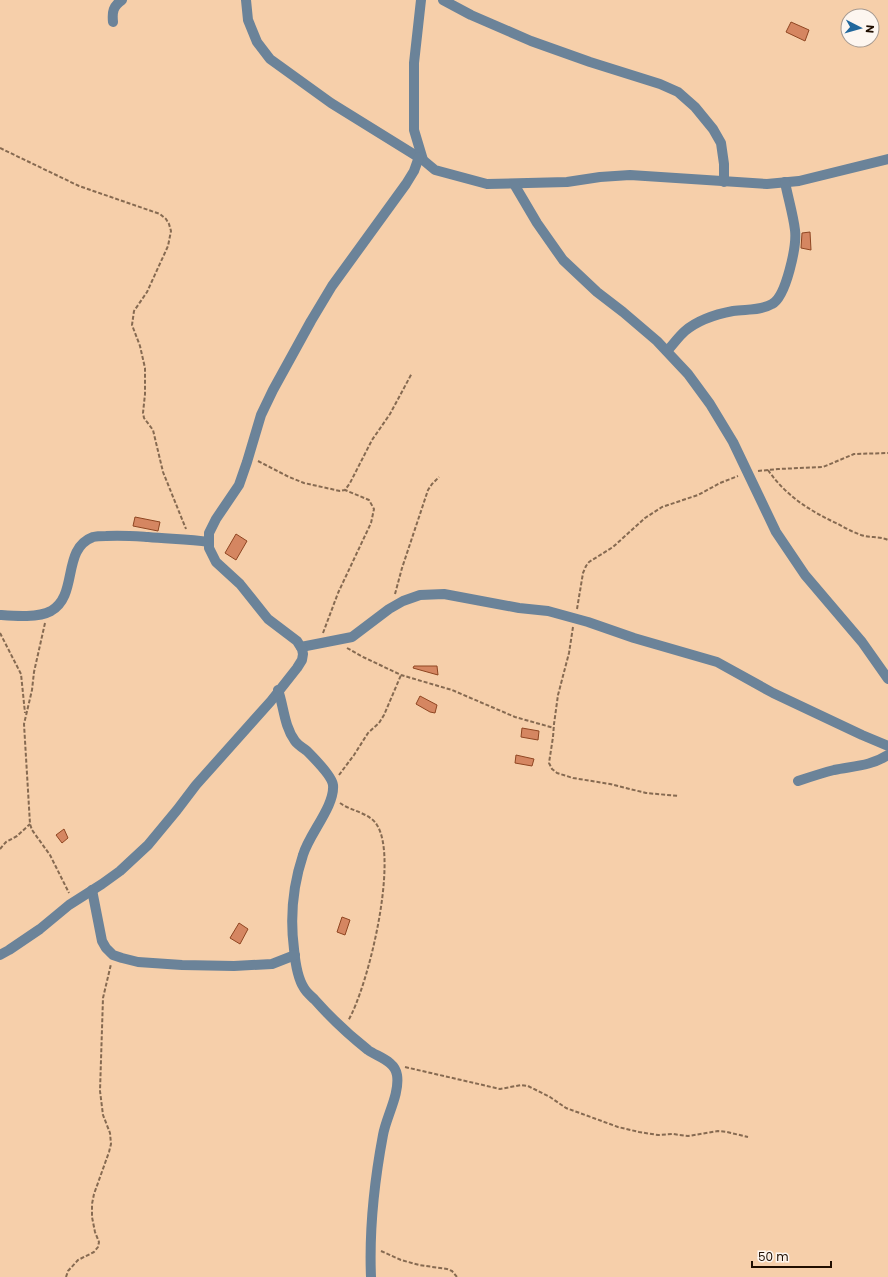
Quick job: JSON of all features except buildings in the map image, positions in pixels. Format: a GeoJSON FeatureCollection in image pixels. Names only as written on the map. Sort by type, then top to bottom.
{"type":"FeatureCollection","features":[{"type":"Feature","properties":{"kind":"street"},"geometry":{"type":"LineString","coordinates":[[113,22],[112,14],[114,8],[122,0]]}},
{"type":"Feature","properties":{"kind":"street"},"geometry":{"type":"LineString","coordinates":[[246,0],[248,20],[257,42],[270,59],[331,103],[421,159],[435,170],[486,184],[567,182],[600,177],[630,175],[767,184],[799,181],[888,159]]}},
{"type":"Feature","properties":{"kind":"street"},"geometry":{"type":"LineString","coordinates":[[0,955],[40,929],[74,902],[120,871],[148,845],[196,785],[297,668],[302,660],[303,654],[297,641],[288,632],[268,618],[240,584],[216,562],[210,548],[209,532],[239,484],[249,456],[260,415],[311,321],[332,286],[406,184],[421,159],[414,130],[414,63],[421,0]]}},
{"type":"Feature","properties":{"kind":"street"},"geometry":{"type":"LineString","coordinates":[[443,0],[471,15],[531,41],[590,62],[660,84],[678,92],[695,107],[713,129],[721,143],[724,164],[724,182]]}},
{"type":"Feature","properties":{"kind":"street"},"geometry":{"type":"LineString","coordinates":[[667,351],[686,331],[700,322],[719,314],[733,311],[759,309],[773,304],[780,296],[788,278],[792,261],[795,232],[785,182]]}},
{"type":"Feature","properties":{"kind":"street"},"geometry":{"type":"LineString","coordinates":[[514,184],[537,223],[563,260],[597,292],[657,341],[688,374],[710,404],[733,442],[749,472],[776,532],[801,569],[862,642],[888,679]]}},
{"type":"Feature","properties":{"kind":"street"},"geometry":{"type":"LineString","coordinates":[[0,615],[20,616],[51,611],[61,602],[68,586],[75,552],[82,544],[94,537],[124,534],[192,539],[209,542]]}},
{"type":"Feature","properties":{"kind":"street"},"geometry":{"type":"LineString","coordinates":[[301,647],[352,638],[386,611],[403,602],[420,596],[444,594],[519,608],[548,611],[717,662],[773,693],[888,746]]}},
{"type":"Feature","properties":{"kind":"street"},"geometry":{"type":"LineString","coordinates":[[278,690],[288,728],[295,741],[308,752],[327,774],[332,791],[320,822],[311,835],[303,854],[298,873],[292,907],[292,930],[297,969],[303,987],[343,1028],[368,1050],[393,1066],[397,1074],[397,1087],[384,1127],[375,1180],[370,1249],[371,1277]]}},
{"type":"Feature","properties":{"kind":"street"},"geometry":{"type":"LineString","coordinates":[[798,781],[816,774],[858,767],[878,761],[888,755]]}},
{"type":"Feature","properties":{"kind":"street"},"geometry":{"type":"LineString","coordinates":[[92,890],[102,941],[106,948],[113,954],[138,962],[182,966],[272,964],[295,955]]}},
{"type":"Feature","properties":{"kind":"path"},"geometry":{"type":"LineString","coordinates":[[0,148],[79,186],[160,214],[169,224],[171,231],[168,246],[147,292],[134,311],[132,326],[140,346],[145,368],[144,418],[153,430],[165,478],[182,522],[192,539]]}},
{"type":"Feature","properties":{"kind":"path"},"geometry":{"type":"LineString","coordinates":[[345,490],[372,440],[390,414],[412,373]]}},
{"type":"Feature","properties":{"kind":"path"},"geometry":{"type":"LineString","coordinates":[[679,796],[646,793],[610,784],[573,778],[552,770],[549,763],[558,695],[571,643],[574,618],[583,573],[589,562],[613,547],[645,518],[662,507],[698,495],[720,483],[749,472],[823,467],[854,454],[888,453]]}},
{"type":"Feature","properties":{"kind":"path"},"geometry":{"type":"LineString","coordinates":[[249,456],[288,477],[304,483],[340,491],[345,490],[369,500],[374,509],[371,523],[338,593],[319,644]]}},
{"type":"Feature","properties":{"kind":"path"},"geometry":{"type":"LineString","coordinates":[[768,470],[780,487],[815,514],[862,535],[888,540]]}},
{"type":"Feature","properties":{"kind":"path"},"geometry":{"type":"LineString","coordinates":[[386,611],[398,585],[402,568],[428,490],[439,477]]}},
{"type":"Feature","properties":{"kind":"path"},"geometry":{"type":"LineString","coordinates":[[47,612],[24,724],[30,824],[32,830],[50,855],[74,902]]}},
{"type":"Feature","properties":{"kind":"path"},"geometry":{"type":"LineString","coordinates":[[0,633],[21,674],[26,716]]}},
{"type":"Feature","properties":{"kind":"path"},"geometry":{"type":"LineString","coordinates":[[337,640],[361,656],[400,675],[452,690],[515,717],[554,728]]}},
{"type":"Feature","properties":{"kind":"path"},"geometry":{"type":"LineString","coordinates":[[343,1028],[353,1013],[361,994],[371,953],[382,900],[385,854],[382,836],[376,824],[367,817],[345,807],[332,791],[368,733],[379,723],[384,715],[400,675]]}},
{"type":"Feature","properties":{"kind":"path"},"geometry":{"type":"LineString","coordinates":[[0,849],[6,842],[17,836],[30,824]]}},
{"type":"Feature","properties":{"kind":"path"},"geometry":{"type":"LineString","coordinates":[[66,1277],[68,1271],[78,1260],[94,1252],[98,1247],[99,1242],[92,1217],[92,1204],[111,1144],[110,1133],[103,1115],[100,1091],[103,998],[113,954]]}},
{"type":"Feature","properties":{"kind":"path"},"geometry":{"type":"LineString","coordinates":[[393,1066],[500,1089],[521,1085],[528,1086],[550,1097],[566,1108],[618,1127],[639,1132],[658,1135],[673,1134],[688,1136],[718,1131],[748,1137]]}},
{"type":"Feature","properties":{"kind":"path"},"geometry":{"type":"LineString","coordinates":[[370,1249],[419,1265],[447,1269],[452,1271],[457,1277]]}}]}
